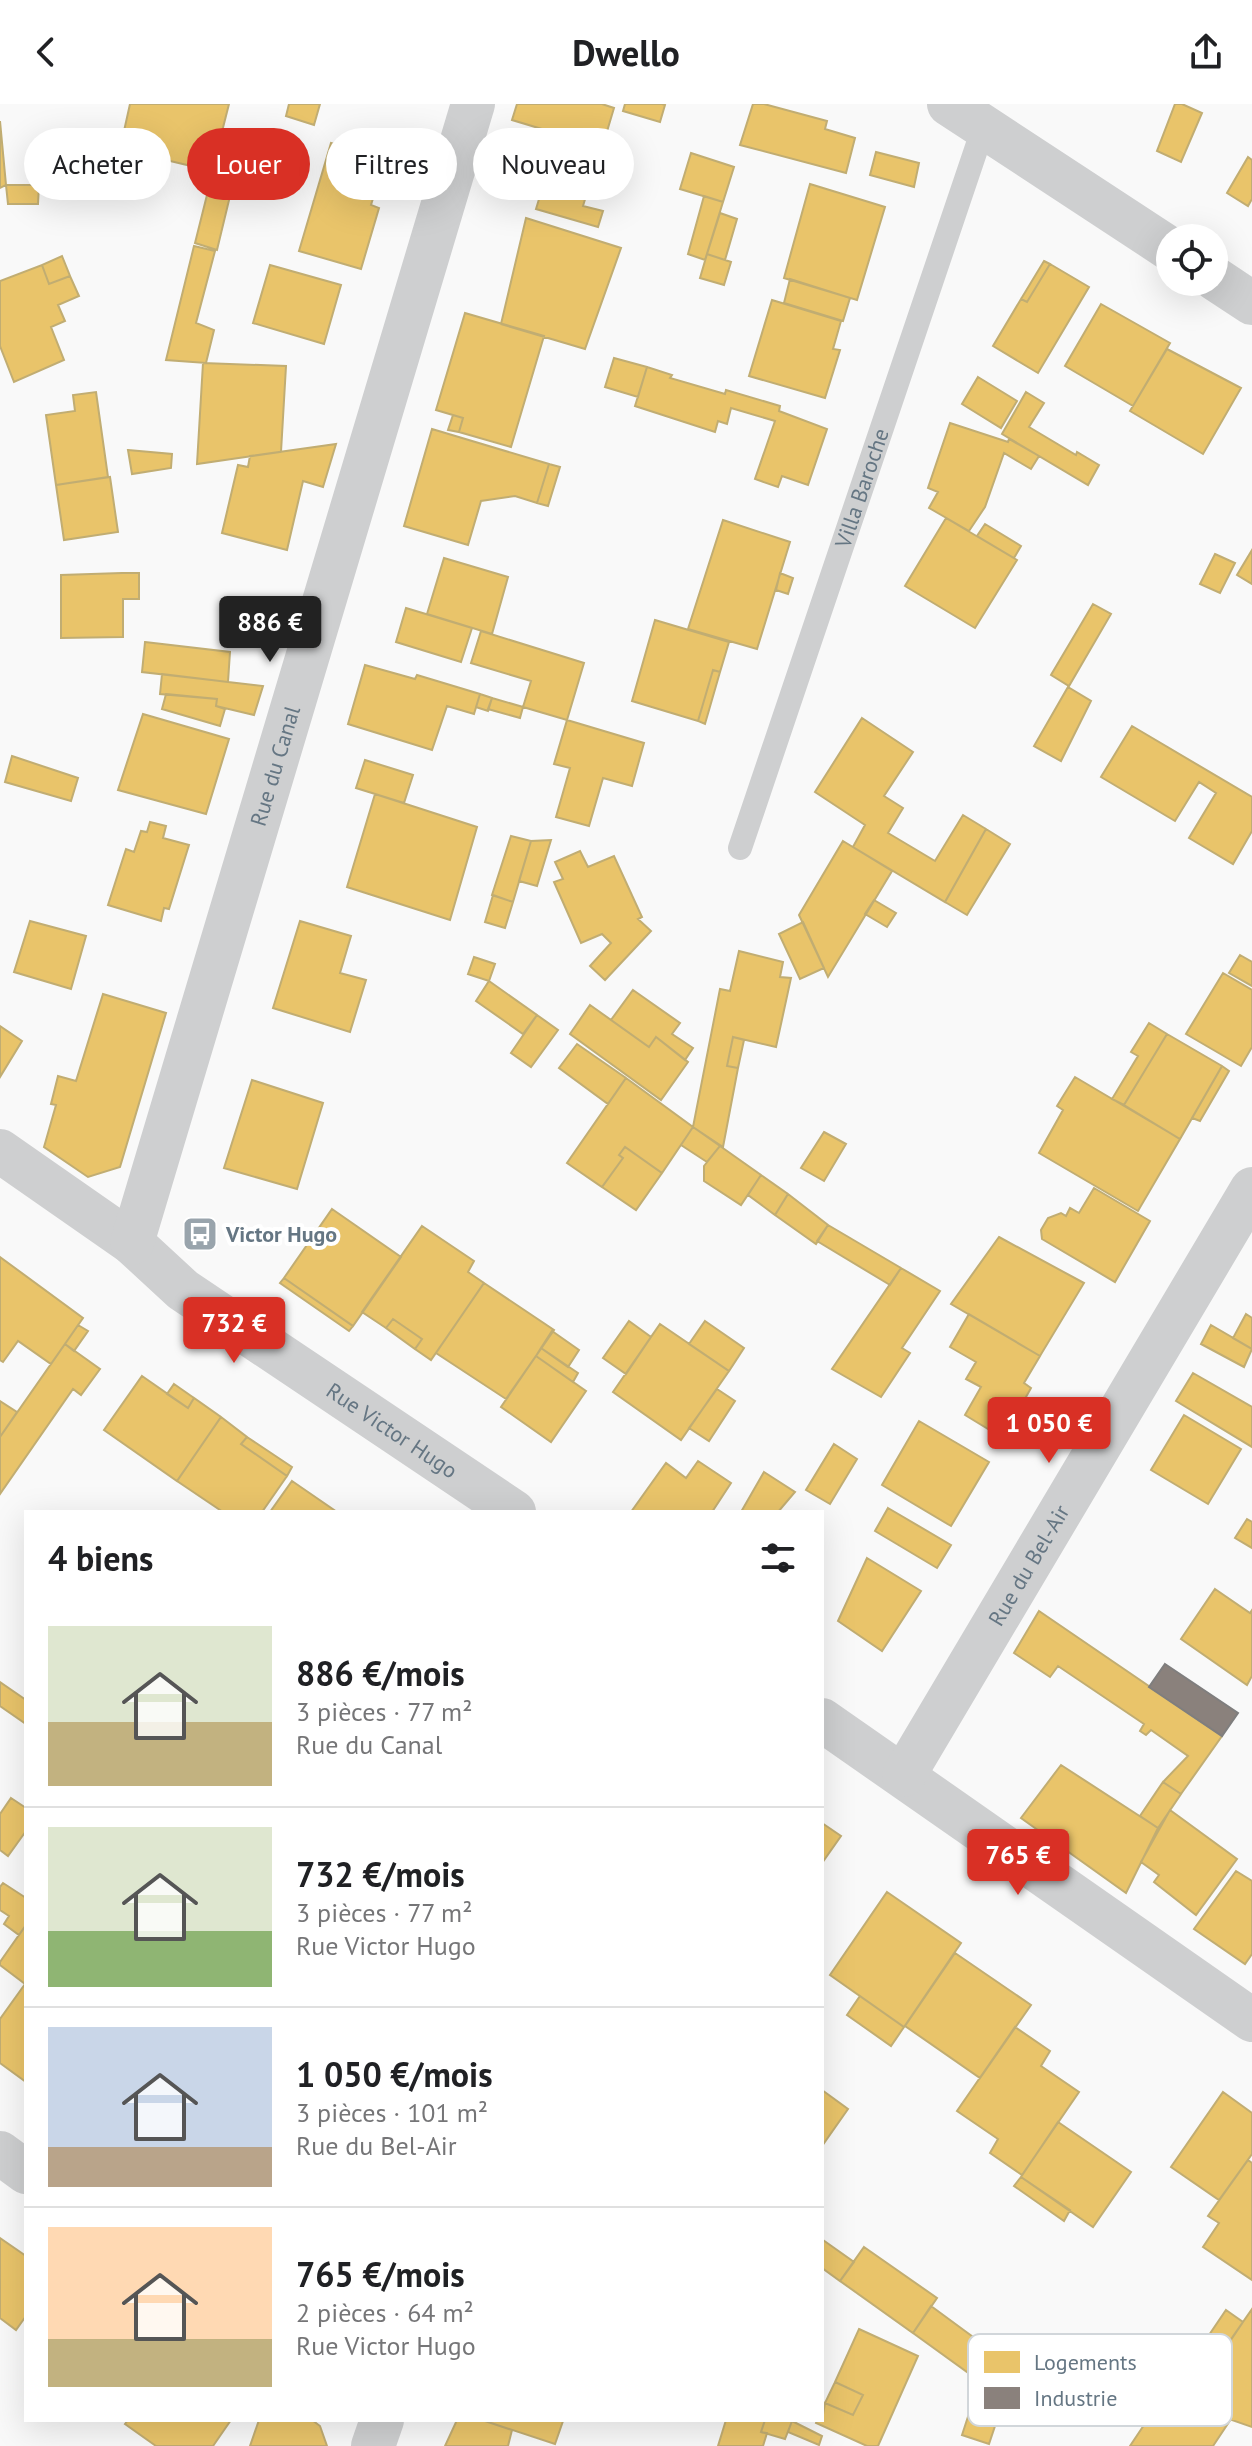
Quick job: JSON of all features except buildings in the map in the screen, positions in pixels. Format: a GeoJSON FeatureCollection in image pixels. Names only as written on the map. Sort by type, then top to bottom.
{"type":"FeatureCollection","features":[{"type":"Feature","properties":{"kind":"street","name":"Rue du Canal"},"geometry":{"type":"LineString","coordinates":[[132,1243],[473,104]]}},
{"type":"Feature","properties":{"kind":"street"},"geometry":{"type":"LineString","coordinates":[[967,115],[1156,240]]}},
{"type":"Feature","properties":{"kind":"street"},"geometry":{"type":"LineString","coordinates":[[1228,287],[1252,303]]}},
{"type":"Feature","properties":{"kind":"street","name":"Rue Victor Hugo"},"geometry":{"type":"LineString","coordinates":[[0,1151],[132,1243],[183,1290],[511,1510]]}},
{"type":"Feature","properties":{"kind":"street","name":"Rue du Bel-Air"},"geometry":{"type":"LineString","coordinates":[[904,1775],[1252,1189]]}},
{"type":"Feature","properties":{"kind":"street"},"geometry":{"type":"LineString","coordinates":[[824,1721],[1252,2020]]}},
{"type":"Feature","properties":{"kind":"street"},"geometry":{"type":"LineString","coordinates":[[0,2153],[24,2171]]}},
{"type":"Feature","properties":{"kind":"street"},"geometry":{"type":"LineString","coordinates":[[373,2446],[381,2422]]}},
{"type":"Feature","properties":{"kind":"lane","name":"Villa Baroche"},"geometry":{"type":"LineString","coordinates":[[740,848],[967,115]]}},
{"type":"Feature","properties":{"kind":"place","name":"Victor Hugo"},"geometry":{"type":"Point","coordinates":[200,1234]}}]}
